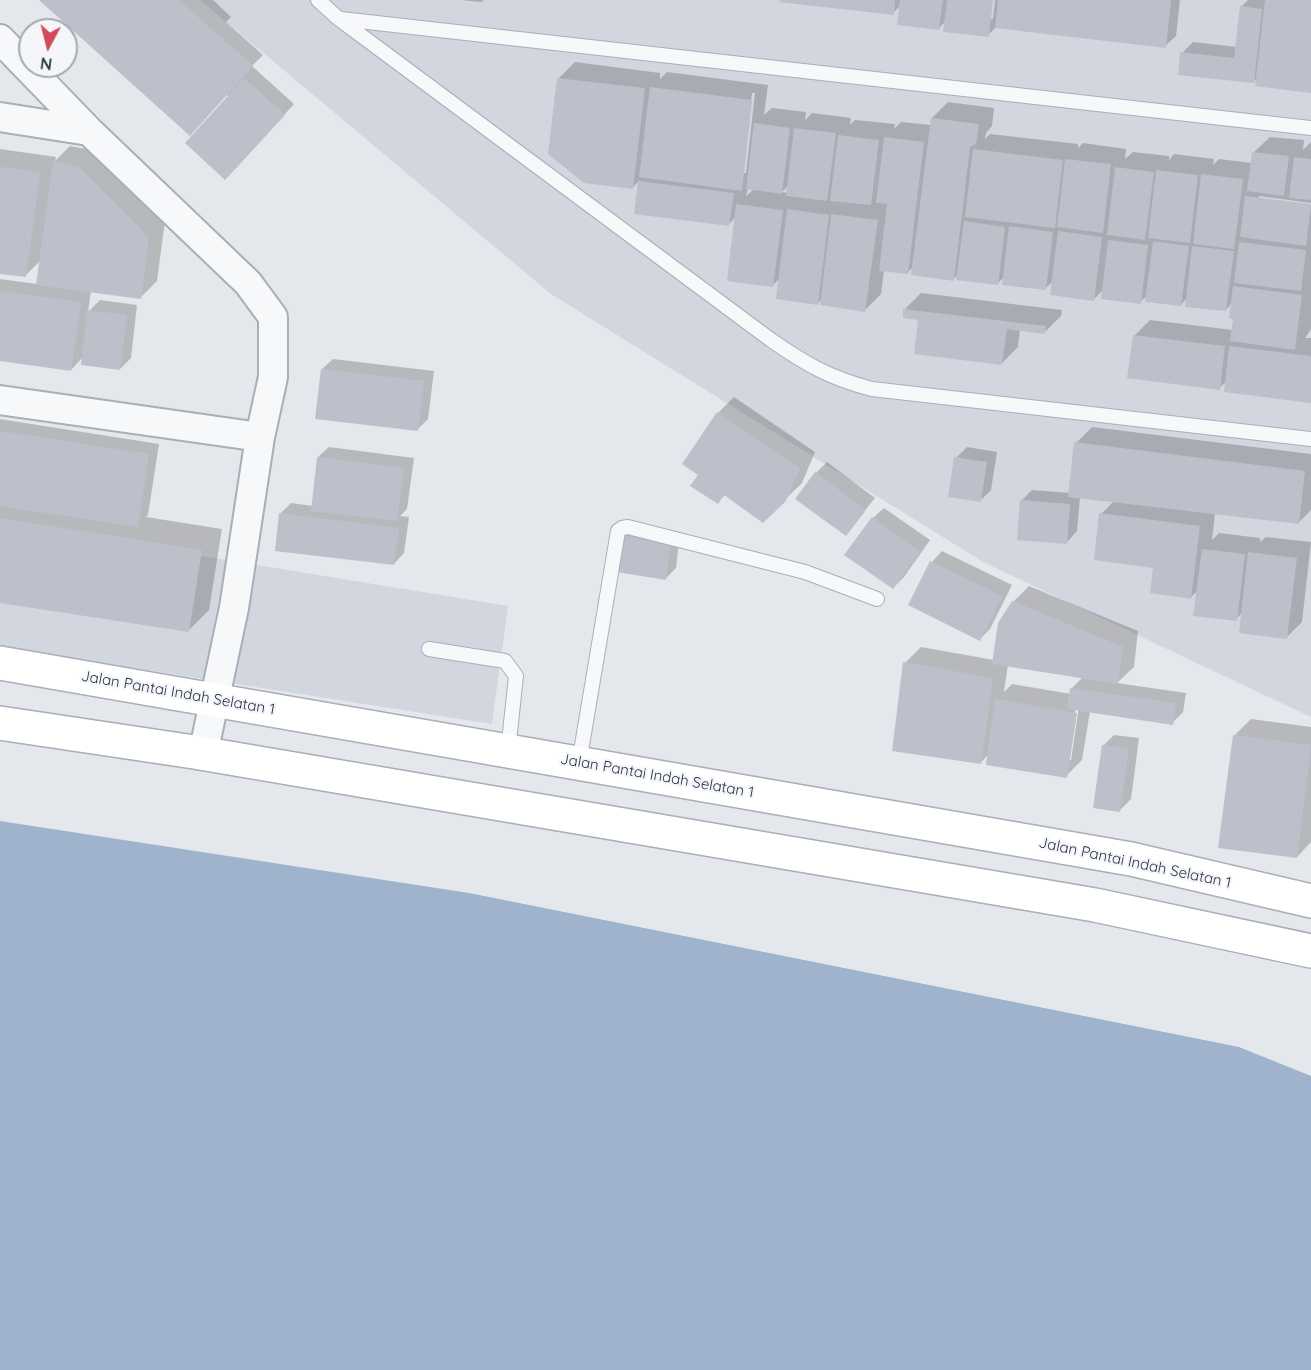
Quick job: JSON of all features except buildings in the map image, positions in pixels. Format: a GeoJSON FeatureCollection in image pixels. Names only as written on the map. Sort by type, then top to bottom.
{"type":"FeatureCollection","features":[{"type":"Feature","properties":{"kind":"street"},"geometry":{"type":"LineString","coordinates":[[0,39],[89,131],[248,283],[273,317],[273,377],[260,436],[234,608],[203,754]]}},
{"type":"Feature","properties":{"kind":"street"},"geometry":{"type":"LineString","coordinates":[[0,117],[89,131]]}},
{"type":"Feature","properties":{"kind":"street"},"geometry":{"type":"LineString","coordinates":[[0,400],[260,436]]}},
{"type":"Feature","properties":{"kind":"street","name":"Jalan Pantai Indah Selatan 1"},"geometry":{"type":"LineString","coordinates":[[0,663],[1131,859],[1311,901]]}},
{"type":"Feature","properties":{"kind":"street"},"geometry":{"type":"LineString","coordinates":[[0,723],[203,754],[1083,903],[1311,951]]}},
{"type":"Feature","properties":{"kind":"lane"},"geometry":{"type":"LineString","coordinates":[[318,0],[339,19],[771,340],[803,362],[841,381],[872,389],[1311,439]]}},
{"type":"Feature","properties":{"kind":"lane"},"geometry":{"type":"LineString","coordinates":[[339,19],[1311,128]]}},
{"type":"Feature","properties":{"kind":"lane"},"geometry":{"type":"LineString","coordinates":[[579,763],[618,531],[622,528],[628,527],[805,572],[877,599]]}},
{"type":"Feature","properties":{"kind":"lane"},"geometry":{"type":"LineString","coordinates":[[429,649],[504,661],[512,669],[516,676],[508,751]]}},
{"type":"Feature","properties":{"kind":"shaded area"},"geometry":{"type":"Polygon","coordinates":[[[200,0],[1311,0],[1311,717],[983,562],[551,294],[200,0]]]}},
{"type":"Feature","properties":{"kind":"shaded area"},"geometry":{"type":"Polygon","coordinates":[[[0,523],[508,606],[492,724],[0,647],[0,523]]]}},
{"type":"Feature","properties":{"kind":"water"},"geometry":{"type":"Polygon","coordinates":[[[0,821],[469,893],[1239,1047],[1311,1076],[1311,1370],[0,1370],[0,821]]]}}]}
